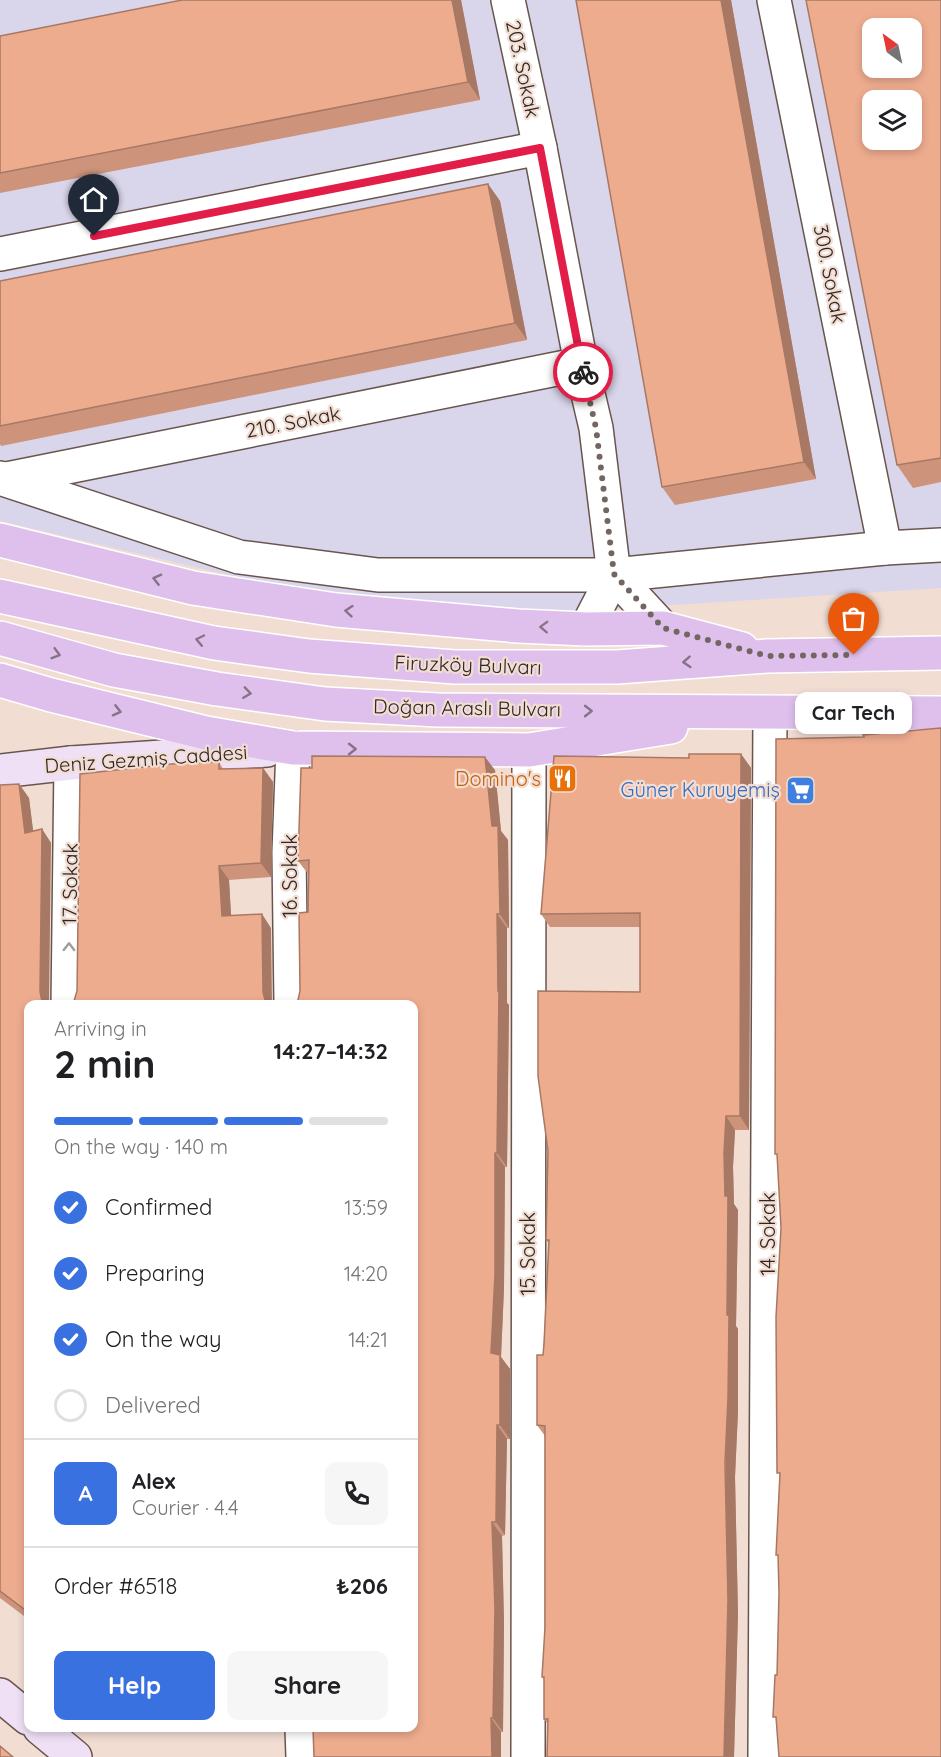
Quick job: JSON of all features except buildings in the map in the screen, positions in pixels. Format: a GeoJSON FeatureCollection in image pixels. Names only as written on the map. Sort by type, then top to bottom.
{"type":"FeatureCollection","features":[{"type":"Feature","properties":{"kind":"main road"},"geometry":{"type":"LineString","coordinates":[[0,540],[193,588],[325,608],[518,626],[586,629],[663,628],[767,656]]}},
{"type":"Feature","properties":{"kind":"main road","name":"Firuzköy Bulvarı"},"geometry":{"type":"LineString","coordinates":[[0,596],[214,643],[331,658],[455,668],[594,667],[767,656],[941,653]]}},
{"type":"Feature","properties":{"kind":"main road","name":"Doğan Araslı Bulvarı"},"geometry":{"type":"LineString","coordinates":[[0,639],[114,670],[217,689],[325,704],[438,710],[941,713]]}},
{"type":"Feature","properties":{"kind":"main road"},"geometry":{"type":"LineString","coordinates":[[0,680],[51,695],[206,733],[293,748],[529,750],[770,712]]}},
{"type":"Feature","properties":{"kind":"street","name":"203. Sokak"},"geometry":{"type":"LineString","coordinates":[[508,0],[540,148],[581,364],[596,428],[614,574]]}},
{"type":"Feature","properties":{"kind":"street","name":"300. Sokak"},"geometry":{"type":"LineString","coordinates":[[774,0],[885,548]]}},
{"type":"Feature","properties":{"kind":"street"},"geometry":{"type":"LineString","coordinates":[[0,254],[540,148]]}},
{"type":"Feature","properties":{"kind":"street","name":"210. Sokak"},"geometry":{"type":"LineString","coordinates":[[2,479],[581,364]]}},
{"type":"Feature","properties":{"kind":"street"},"geometry":{"type":"LineString","coordinates":[[2,479],[239,557],[378,575],[614,574],[885,548],[941,545]]}},
{"type":"Feature","properties":{"kind":"street"},"geometry":{"type":"LineString","coordinates":[[614,574],[663,628]]}},
{"type":"Feature","properties":{"kind":"street"},"geometry":{"type":"LineString","coordinates":[[586,629],[614,574]]}},
{"type":"Feature","properties":{"kind":"street","name":"14. Sokak"},"geometry":{"type":"LineString","coordinates":[[765,1757],[770,712]]}},
{"type":"Feature","properties":{"kind":"street","name":"Deniz Gezmiş Caddesi"},"geometry":{"type":"LineString","coordinates":[[0,771],[293,748]]}},
{"type":"Feature","properties":{"kind":"street","name":"16. Sokak"},"geometry":{"type":"LineString","coordinates":[[291,1000],[289,852],[293,748]]}},
{"type":"Feature","properties":{"kind":"street","name":"15. Sokak"},"geometry":{"type":"LineString","coordinates":[[528,1757],[529,750]]}},
{"type":"Feature","properties":{"kind":"street","name":"17. Sokak"},"geometry":{"type":"LineString","coordinates":[[68,1000],[71,764]]}},
{"type":"Feature","properties":{"kind":"street"},"geometry":{"type":"LineString","coordinates":[[0,1695],[24,1716]]}},
{"type":"Feature","properties":{"kind":"street"},"geometry":{"type":"LineString","coordinates":[[302,1732],[303,1757]]}},
{"type":"Feature","properties":{"kind":"shaded area"},"geometry":{"type":"Polygon","coordinates":[[[0,0],[941,0],[941,588],[563,612],[343,602],[0,521],[0,0]]]}},
{"type":"Feature","properties":{"kind":"way so far"},"geometry":{"type":"LineString","coordinates":[[583,372],[596,428],[614,574],[663,628],[767,656],[854,655]]}},
{"type":"Feature","properties":{"kind":"place","name":"Car Tech"},"geometry":{"type":"Point","coordinates":[854,655]}},
{"type":"Feature","properties":{"kind":"place","name":"Domino's"},"geometry":{"type":"Point","coordinates":[562,779]}},
{"type":"Feature","properties":{"kind":"place","name":"Güner Kuruyemiş"},"geometry":{"type":"Point","coordinates":[801,790]}},
{"type":"Feature","properties":{"kind":"route"},"geometry":{"type":"LineString","coordinates":[[94,236],[540,148],[583,372]]}}]}
